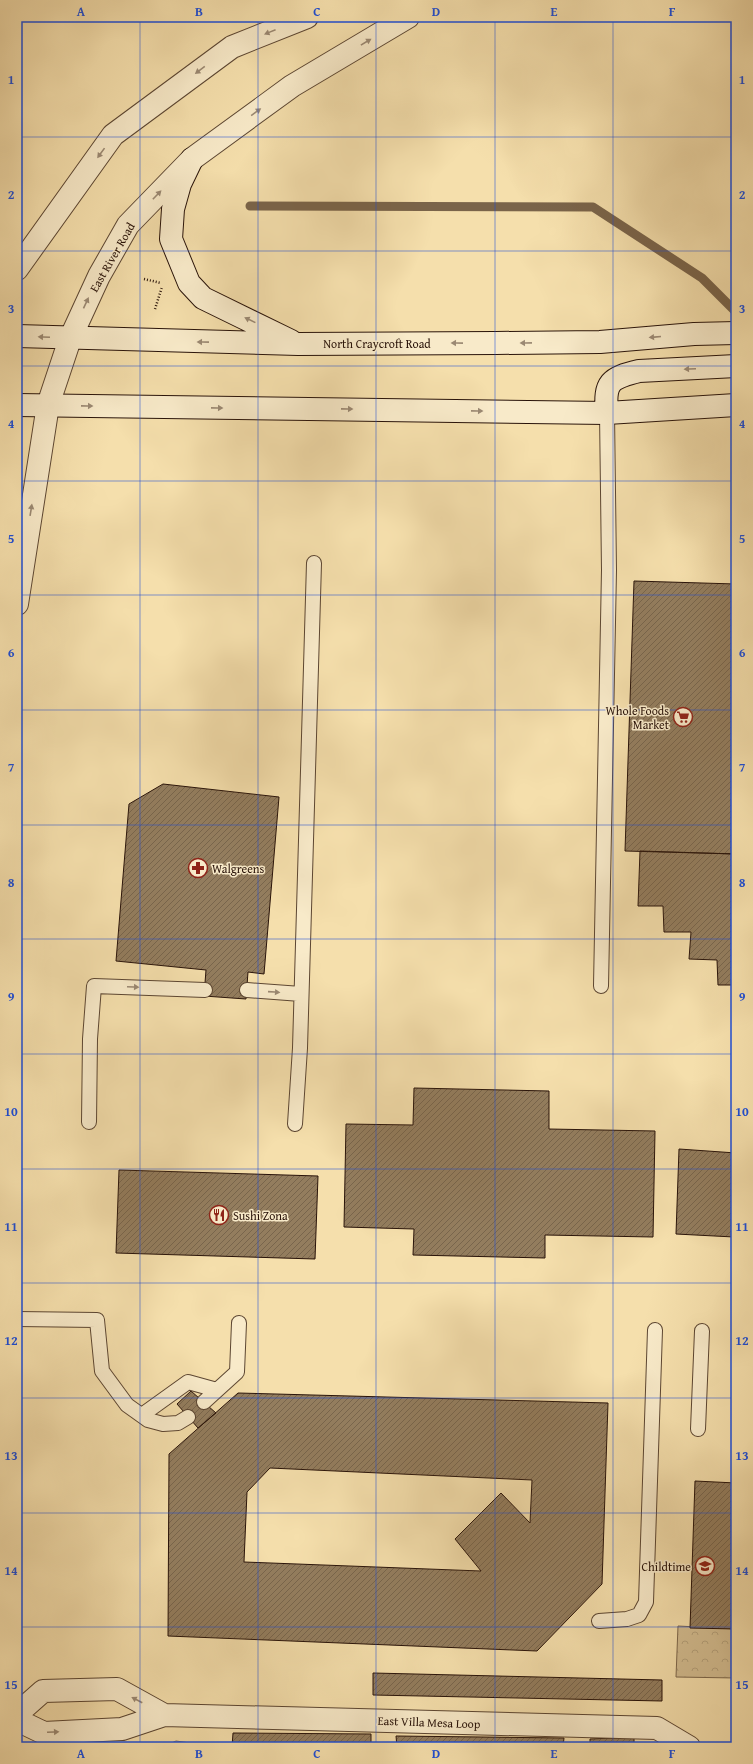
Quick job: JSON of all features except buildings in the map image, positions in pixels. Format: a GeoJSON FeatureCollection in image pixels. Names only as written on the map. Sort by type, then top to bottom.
{"type":"FeatureCollection","features":[{"type":"Feature","properties":{"kind":"street"},"geometry":{"type":"LineString","coordinates":[[17,269],[113,135],[232,47],[306,17]]}},
{"type":"Feature","properties":{"kind":"street","name":"East River Road"},"geometry":{"type":"LineString","coordinates":[[17,604],[48,405],[70,339],[99,276],[128,225],[192,159],[292,86],[408,17]]}},
{"type":"Feature","properties":{"kind":"street"},"geometry":{"type":"LineString","coordinates":[[192,159],[180,184],[173,209],[171,239],[189,283],[203,298],[298,344]]}},
{"type":"Feature","properties":{"kind":"street","name":"North Craycroft Road"},"geometry":{"type":"LineString","coordinates":[[17,336],[70,339],[298,344],[600,342],[694,334],[736,333]]}},
{"type":"Feature","properties":{"kind":"street"},"geometry":{"type":"LineString","coordinates":[[607,413],[607,388],[614,379],[623,375],[639,371],[733,367]]}},
{"type":"Feature","properties":{"kind":"street"},"geometry":{"type":"LineString","coordinates":[[17,405],[607,413],[736,405]]}},
{"type":"Feature","properties":{"kind":"street"},"geometry":{"type":"LineString","coordinates":[[17,1714],[43,1691],[116,1689],[164,1715]]}},
{"type":"Feature","properties":{"kind":"street"},"geometry":{"type":"LineString","coordinates":[[17,1720],[44,1733],[122,1729],[164,1715]]}},
{"type":"Feature","properties":{"kind":"street","name":"East Villa Mesa Loop"},"geometry":{"type":"LineString","coordinates":[[164,1715],[657,1728],[689,1747]]}},
{"type":"Feature","properties":{"kind":"lane"},"geometry":{"type":"LineString","coordinates":[[601,986],[609,570],[607,413]]}},
{"type":"Feature","properties":{"kind":"lane"},"geometry":{"type":"LineString","coordinates":[[295,1124],[300,1048],[314,563]]}},
{"type":"Feature","properties":{"kind":"lane"},"geometry":{"type":"LineString","coordinates":[[89,1122],[90,1054],[94,986],[204,990]]}},
{"type":"Feature","properties":{"kind":"lane"},"geometry":{"type":"LineString","coordinates":[[247,990],[301,994]]}},
{"type":"Feature","properties":{"kind":"lane"},"geometry":{"type":"LineString","coordinates":[[17,1319],[97,1320],[102,1371],[127,1405],[148,1420],[163,1424],[178,1423],[188,1417]]}},
{"type":"Feature","properties":{"kind":"lane"},"geometry":{"type":"LineString","coordinates":[[204,1402],[237,1372],[240,1323]]}},
{"type":"Feature","properties":{"kind":"lane"},"geometry":{"type":"LineString","coordinates":[[599,1621],[626,1619],[639,1615],[646,1602],[655,1330]]}},
{"type":"Feature","properties":{"kind":"lane"},"geometry":{"type":"LineString","coordinates":[[698,1429],[702,1332]]}},
{"type":"Feature","properties":{"kind":"lane"},"geometry":{"type":"LineString","coordinates":[[142,1415],[188,1382],[217,1390]]}},
{"type":"Feature","properties":{"kind":"path"},"geometry":{"type":"LineString","coordinates":[[144,279],[164,284],[154,310]]}},
{"type":"Feature","properties":{"kind":"green space"},"geometry":{"type":"Polygon","coordinates":[[[678,1626],[736,1629],[736,1678],[676,1677],[678,1626]]]}},
{"type":"Feature","properties":{"kind":"green space"},"geometry":{"type":"Polygon","coordinates":[[[176,1741],[211,1746],[211,1747],[163,1747],[176,1741]]]}},
{"type":"Feature","properties":{"kind":"waterway"},"geometry":{"type":"LineString","coordinates":[[250,206],[593,207],[702,278],[736,312]]}},
{"type":"Feature","properties":{"kind":"place","name":"Whole Foods Market"},"geometry":{"type":"Point","coordinates":[683,717]}},
{"type":"Feature","properties":{"kind":"place","name":"Walgreens"},"geometry":{"type":"Point","coordinates":[198,868]}},
{"type":"Feature","properties":{"kind":"place","name":"Sushi Zona"},"geometry":{"type":"Point","coordinates":[219,1215]}},
{"type":"Feature","properties":{"kind":"place","name":"Childtime"},"geometry":{"type":"Point","coordinates":[705,1566]}}]}
